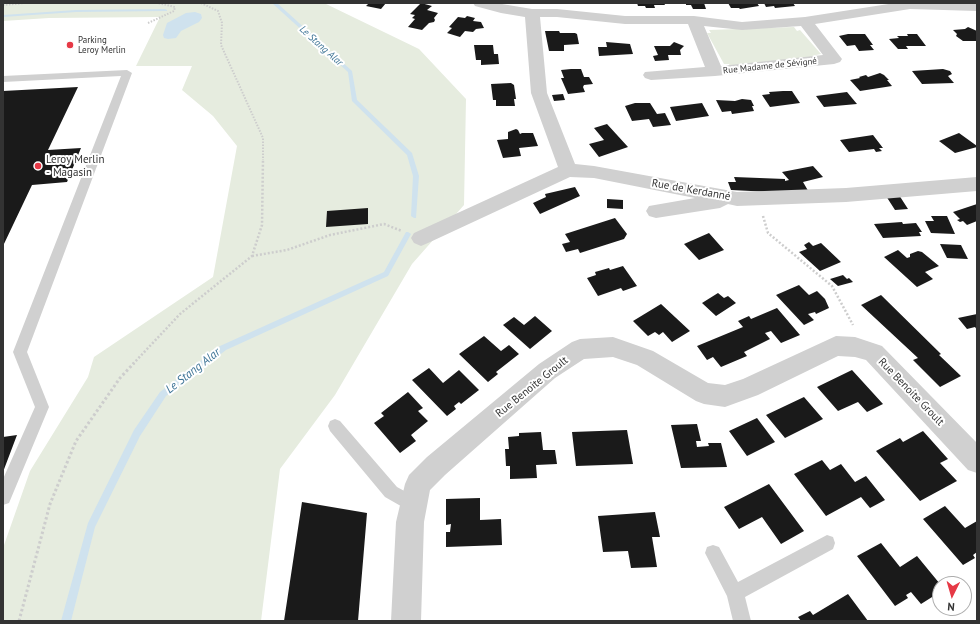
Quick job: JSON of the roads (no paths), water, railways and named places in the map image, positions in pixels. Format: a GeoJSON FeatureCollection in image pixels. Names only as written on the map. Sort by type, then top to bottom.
{"type":"FeatureCollection","features":[{"type":"Feature","properties":{"kind":"street"},"geometry":{"type":"LineString","coordinates":[[480,3],[506,10],[532,13],[557,13],[625,20],[694,20],[742,26],[805,22],[910,6],[976,5]]}},
{"type":"Feature","properties":{"kind":"street"},"geometry":{"type":"LineString","coordinates":[[532,13],[539,93],[568,170]]}},
{"type":"Feature","properties":{"kind":"street","name":"Rue Madame de Sévigné"},"geometry":{"type":"LineString","coordinates":[[694,20],[715,71],[834,59],[805,22]]}},
{"type":"Feature","properties":{"kind":"street"},"geometry":{"type":"LineString","coordinates":[[651,75],[715,71]]}},
{"type":"Feature","properties":{"kind":"street","name":"Rue de Kerdanné"},"geometry":{"type":"LineString","coordinates":[[421,238],[568,170],[594,172],[737,198],[846,195],[977,184]]}},
{"type":"Feature","properties":{"kind":"street"},"geometry":{"type":"LineString","coordinates":[[656,211],[737,198]]}},
{"type":"Feature","properties":{"kind":"street","name":"Rue Benoite Groult"},"geometry":{"type":"LineString","coordinates":[[406,621],[410,522],[418,484],[436,466],[547,371],[580,349],[614,347],[645,358],[704,393],[725,396],[750,387],[836,346],[855,347],[874,353],[977,461]]}},
{"type":"Feature","properties":{"kind":"lane"},"geometry":{"type":"LineString","coordinates":[[3,79],[127,73],[20,352],[42,407],[3,497]]}},
{"type":"Feature","properties":{"kind":"lane"},"geometry":{"type":"LineString","coordinates":[[335,426],[391,492],[414,505]]}},
{"type":"Feature","properties":{"kind":"lane"},"geometry":{"type":"LineString","coordinates":[[735,593],[827,543]]}},
{"type":"Feature","properties":{"kind":"lane"},"geometry":{"type":"LineString","coordinates":[[713,553],[735,593],[742,621]]}},
{"type":"Feature","properties":{"kind":"water"},"geometry":{"type":"Polygon","coordinates":[[[195,12],[201,14],[202,18],[199,22],[181,31],[176,38],[164,38],[163,35],[167,23],[186,13],[195,12]]]}},
{"type":"Feature","properties":{"kind":"waterway","name":"Le Stang Alar"},"geometry":{"type":"LineString","coordinates":[[274,3],[350,72],[354,100],[410,154],[416,176],[414,216]]}},
{"type":"Feature","properties":{"kind":"waterway"},"geometry":{"type":"LineString","coordinates":[[3,16],[76,11],[165,10]]}},
{"type":"Feature","properties":{"kind":"waterway","name":"Le Stang Alar"},"geometry":{"type":"LineString","coordinates":[[66,621],[91,526],[137,433],[163,394],[223,348],[386,274],[408,234]]}},
{"type":"Feature","properties":{"kind":"place","name":"Parking Leroy Merlin"},"geometry":{"type":"Point","coordinates":[70,45]}},
{"type":"Feature","properties":{"kind":"place","name":"Leroy Merlin - Magasin"},"geometry":{"type":"Point","coordinates":[38,166]}}]}
